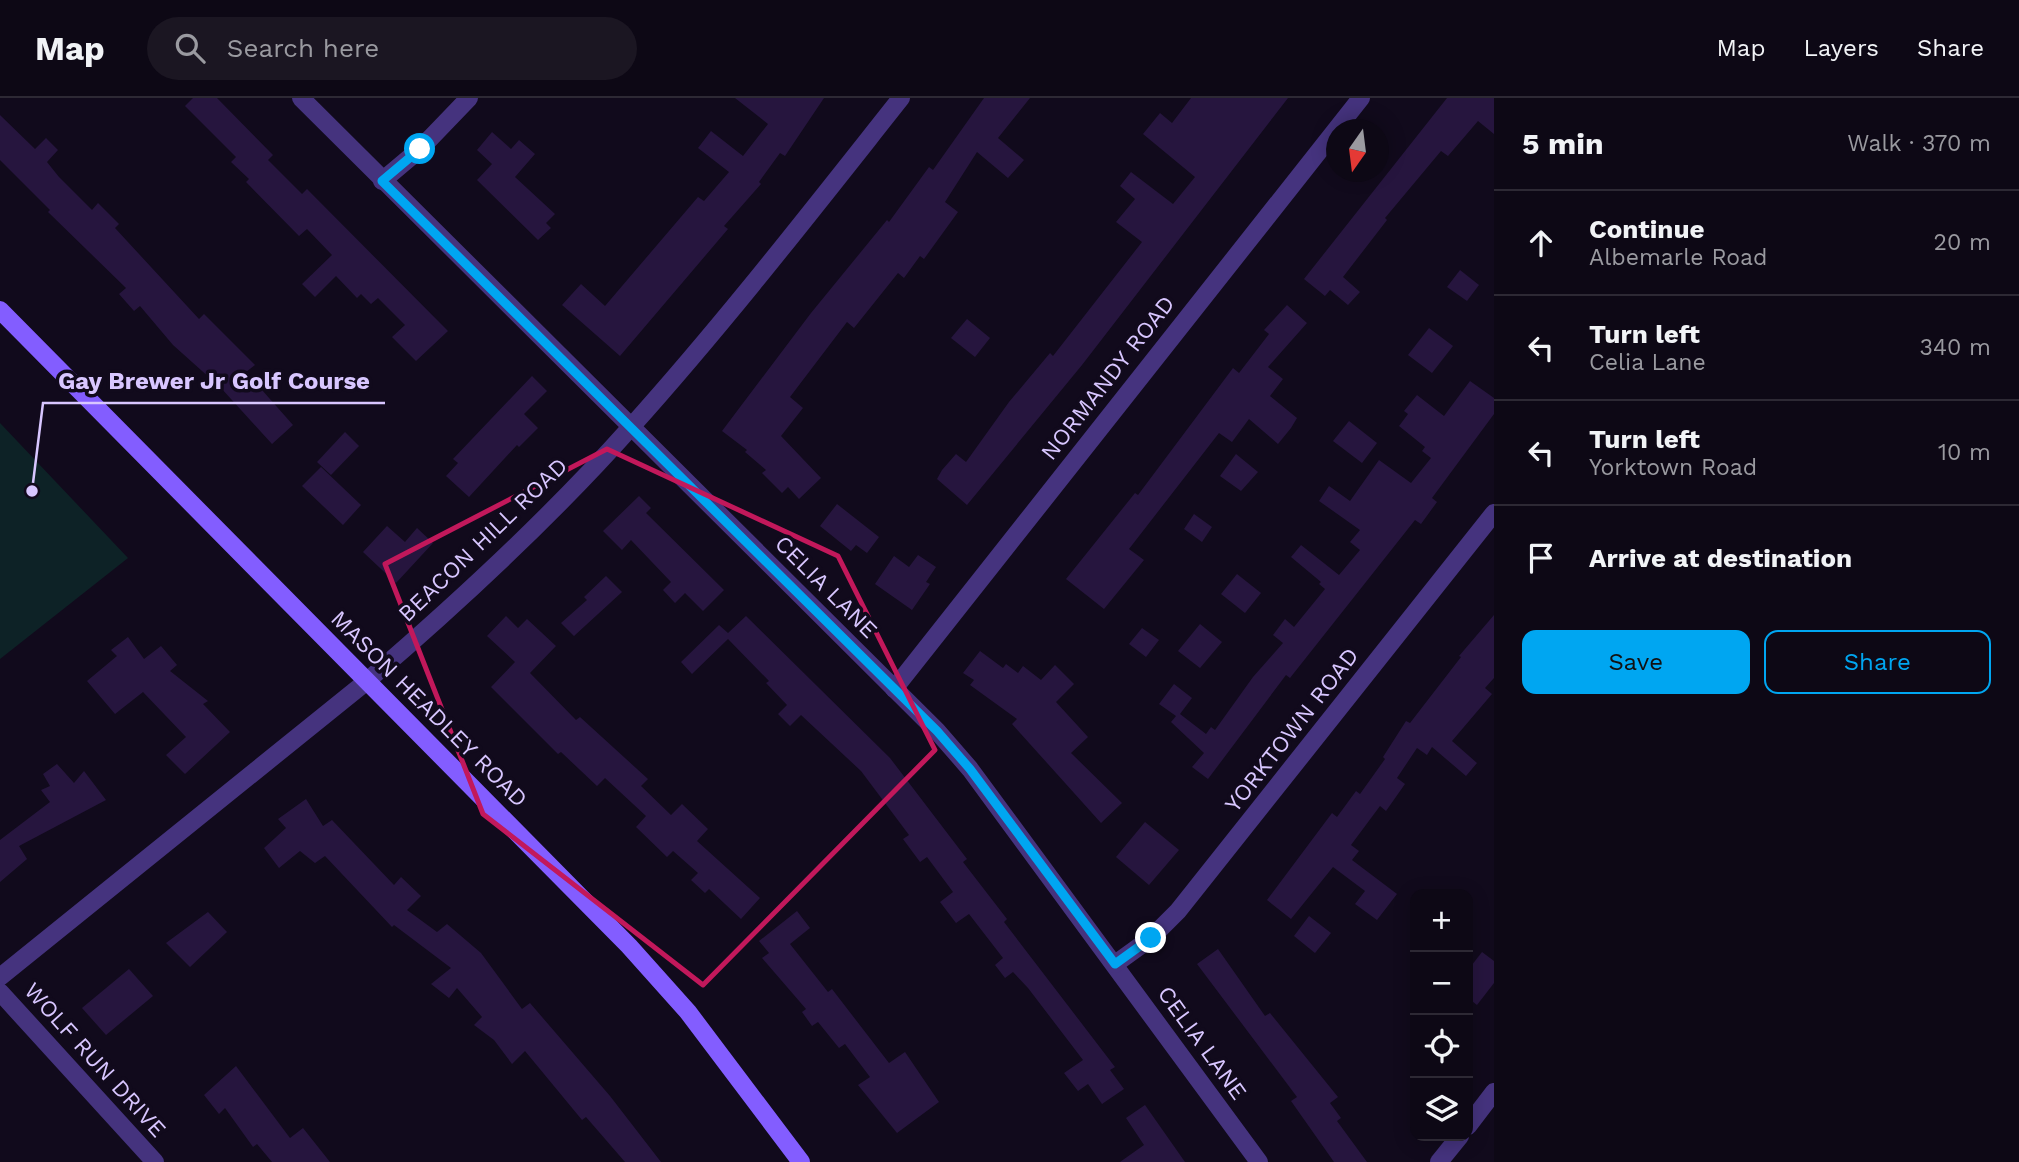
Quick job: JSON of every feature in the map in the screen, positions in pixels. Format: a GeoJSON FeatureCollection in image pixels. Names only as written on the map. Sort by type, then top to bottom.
{"type":"FeatureCollection","features":[{"type":"Feature","properties":{"kind":"main road","name":"MASON HEADLEY ROAD"},"geometry":{"type":"LineString","coordinates":[[0,310],[629,946],[688,1012],[801,1162]]}},
{"type":"Feature","properties":{"kind":"street","name":"CELIA LANE"},"geometry":{"type":"LineString","coordinates":[[301,98],[630,429],[894,688],[970,769],[1259,1162]]}},
{"type":"Feature","properties":{"kind":"street"},"geometry":{"type":"LineString","coordinates":[[382,181],[428,142],[469,98]]}},
{"type":"Feature","properties":{"kind":"street","name":"BEACON HILL ROAD"},"geometry":{"type":"LineString","coordinates":[[0,977],[367,681],[418,638],[510,550],[630,429],[749,291],[901,98]]}},
{"type":"Feature","properties":{"kind":"street","name":"NORMANDY ROAD"},"geometry":{"type":"LineString","coordinates":[[894,688],[1361,98]]}},
{"type":"Feature","properties":{"kind":"street","name":"YORKTOWN ROAD"},"geometry":{"type":"LineString","coordinates":[[1115,964],[1151,938],[1178,911],[1494,513]]}},
{"type":"Feature","properties":{"kind":"street","name":"WOLF RUN DRIVE"},"geometry":{"type":"LineString","coordinates":[[0,992],[155,1162]]}},
{"type":"Feature","properties":{"kind":"street"},"geometry":{"type":"LineString","coordinates":[[1473,1120],[1494,1093]]}},
{"type":"Feature","properties":{"kind":"street"},"geometry":{"type":"LineString","coordinates":[[1439,1162],[1456,1141]]}},
{"type":"Feature","properties":{"kind":"highlighted area"},"geometry":{"type":"Polygon","coordinates":[[[607,449],[838,556],[935,750],[703,985],[483,814],[385,564],[607,449]]]}},
{"type":"Feature","properties":{"kind":"green space"},"geometry":{"type":"Polygon","coordinates":[[[0,423],[128,558],[0,659],[0,423]]]}},
{"type":"Feature","properties":{"kind":"building"},"geometry":{"type":"Polygon","coordinates":[[[193,98],[217,98],[273,155],[268,160],[302,194],[307,189],[448,331],[416,361],[392,337],[405,325],[378,298],[371,304],[361,294],[357,298],[336,276],[315,297],[302,284],[332,255],[307,229],[299,236],[246,182],[249,179],[231,162],[236,157],[185,106],[193,98]]]}},
{"type":"Feature","properties":{"kind":"building"},"geometry":{"type":"Polygon","coordinates":[[[735,98],[824,98],[785,156],[780,153],[759,182],[761,184],[724,226],[728,229],[620,356],[562,305],[581,284],[605,306],[698,197],[704,201],[729,172],[698,148],[711,131],[743,156],[768,124],[735,98]]]}},
{"type":"Feature","properties":{"kind":"building"},"geometry":{"type":"Polygon","coordinates":[[[984,98],[1030,98],[998,138],[1024,160],[1008,178],[977,152],[945,202],[958,212],[924,259],[920,256],[904,278],[898,273],[854,328],[847,322],[790,397],[803,408],[781,436],[821,478],[799,499],[788,487],[782,493],[762,473],[766,470],[745,452],[747,450],[722,431],[811,313],[887,220],[889,222],[929,167],[933,170],[984,98]]]}},
{"type":"Feature","properties":{"kind":"building"},"geometry":{"type":"Polygon","coordinates":[[[1191,98],[1288,98],[1082,365],[967,505],[937,479],[942,470],[956,454],[966,462],[1009,402],[1050,353],[1053,356],[1142,242],[1116,222],[1135,199],[1120,186],[1131,172],[1173,204],[1195,177],[1143,134],[1160,113],[1172,123],[1191,98]]]}},
{"type":"Feature","properties":{"kind":"building"},"geometry":{"type":"Polygon","coordinates":[[[1447,98],[1494,98],[1494,134],[1478,121],[1448,156],[1441,151],[1385,218],[1387,220],[1343,277],[1360,292],[1348,305],[1330,290],[1325,296],[1304,279],[1381,182],[1389,182],[1389,171],[1447,98]]]}},
{"type":"Feature","properties":{"kind":"building"},"geometry":{"type":"Polygon","coordinates":[[[0,115],[35,149],[46,138],[58,150],[47,162],[59,177],[92,210],[98,203],[119,224],[115,228],[199,319],[204,314],[255,365],[246,372],[293,425],[272,444],[221,388],[173,345],[140,306],[134,311],[119,294],[126,288],[48,212],[50,210],[0,160],[0,115]]]}},
{"type":"Feature","properties":{"kind":"building"},"geometry":{"type":"Polygon","coordinates":[[[492,132],[511,149],[519,140],[535,154],[515,177],[555,214],[546,223],[551,228],[538,240],[477,180],[492,164],[477,150],[492,132]]]}},
{"type":"Feature","properties":{"kind":"building"},"geometry":{"type":"Polygon","coordinates":[[[1460,270],[1479,285],[1467,301],[1447,287],[1460,270]]]}},
{"type":"Feature","properties":{"kind":"building"},"geometry":{"type":"Polygon","coordinates":[[[1287,305],[1307,323],[1268,367],[1283,379],[1270,396],[1297,418],[1291,428],[1278,444],[1249,419],[1232,442],[1219,433],[1129,549],[1144,560],[1104,609],[1066,579],[1135,493],[1138,495],[1233,368],[1239,373],[1269,334],[1264,330],[1287,305]]]}},
{"type":"Feature","properties":{"kind":"building"},"geometry":{"type":"Polygon","coordinates":[[[967,319],[990,338],[975,357],[951,338],[967,319]]]}},
{"type":"Feature","properties":{"kind":"building"},"geometry":{"type":"Polygon","coordinates":[[[1429,328],[1453,346],[1432,373],[1408,355],[1429,328]]]}},
{"type":"Feature","properties":{"kind":"building"},"geometry":{"type":"Polygon","coordinates":[[[532,376],[547,391],[524,414],[538,428],[519,447],[517,445],[469,497],[446,476],[458,463],[453,459],[532,376]]]}},
{"type":"Feature","properties":{"kind":"building"},"geometry":{"type":"Polygon","coordinates":[[[1470,381],[1494,398],[1494,414],[1432,498],[1437,502],[1421,524],[1415,520],[1290,678],[1286,675],[1208,779],[1192,767],[1204,753],[1171,722],[1176,716],[1159,704],[1174,684],[1192,698],[1180,714],[1206,734],[1211,727],[1215,730],[1253,677],[1283,643],[1273,635],[1285,619],[1294,627],[1325,589],[1319,584],[1321,582],[1291,557],[1301,545],[1339,575],[1360,550],[1350,542],[1360,530],[1319,501],[1329,486],[1350,501],[1379,460],[1411,483],[1431,458],[1422,451],[1425,447],[1399,426],[1408,414],[1404,411],[1417,395],[1444,416],[1470,381]]]}},
{"type":"Feature","properties":{"kind":"building"},"geometry":{"type":"Polygon","coordinates":[[[1349,421],[1377,443],[1362,463],[1333,441],[1349,421]]]}},
{"type":"Feature","properties":{"kind":"building"},"geometry":{"type":"Polygon","coordinates":[[[345,432],[359,446],[331,475],[317,462],[345,432]]]}},
{"type":"Feature","properties":{"kind":"building"},"geometry":{"type":"Polygon","coordinates":[[[1236,454],[1258,472],[1241,491],[1220,476],[1236,454]]]}},
{"type":"Feature","properties":{"kind":"building"},"geometry":{"type":"Polygon","coordinates":[[[321,467],[361,505],[343,525],[302,486],[321,467]]]}},
{"type":"Feature","properties":{"kind":"building"},"geometry":{"type":"Polygon","coordinates":[[[639,496],[651,508],[646,513],[724,590],[703,611],[685,593],[675,603],[663,590],[671,582],[631,540],[622,550],[603,531],[639,496]]]}},
{"type":"Feature","properties":{"kind":"building"},"geometry":{"type":"Polygon","coordinates":[[[837,504],[879,537],[867,553],[856,545],[851,551],[820,526],[837,504]]]}},
{"type":"Feature","properties":{"kind":"building"},"geometry":{"type":"Polygon","coordinates":[[[1194,514],[1212,527],[1202,542],[1184,529],[1194,514]]]}},
{"type":"Feature","properties":{"kind":"building"},"geometry":{"type":"Polygon","coordinates":[[[387,526],[405,542],[417,528],[433,543],[396,583],[363,552],[387,526]]]}},
{"type":"Feature","properties":{"kind":"building"},"geometry":{"type":"Polygon","coordinates":[[[918,555],[936,567],[926,582],[930,584],[912,610],[875,584],[894,556],[909,567],[918,555]]]}},
{"type":"Feature","properties":{"kind":"building"},"geometry":{"type":"Polygon","coordinates":[[[1237,574],[1261,593],[1245,613],[1221,594],[1237,574]]]}},
{"type":"Feature","properties":{"kind":"building"},"geometry":{"type":"Polygon","coordinates":[[[606,576],[622,592],[574,636],[561,623],[587,600],[584,597],[606,576]]]}},
{"type":"Feature","properties":{"kind":"building"},"geometry":{"type":"Polygon","coordinates":[[[1494,615],[1494,678],[1485,688],[1492,694],[1452,741],[1477,763],[1466,776],[1432,747],[1427,755],[1417,748],[1397,778],[1405,784],[1386,811],[1380,806],[1351,845],[1359,851],[1352,860],[1397,894],[1377,920],[1355,904],[1365,891],[1333,867],[1291,919],[1267,900],[1332,813],[1337,817],[1356,791],[1360,794],[1385,759],[1383,757],[1406,721],[1410,723],[1461,657],[1459,656],[1494,615]]]}},
{"type":"Feature","properties":{"kind":"building"},"geometry":{"type":"Polygon","coordinates":[[[506,616],[518,628],[527,619],[556,646],[530,673],[576,720],[580,717],[648,779],[641,786],[671,815],[682,804],[708,829],[697,841],[760,898],[741,919],[709,889],[705,893],[691,880],[698,873],[673,851],[667,857],[636,827],[646,816],[605,778],[597,786],[561,752],[558,754],[491,687],[515,662],[487,636],[506,616]]]}},
{"type":"Feature","properties":{"kind":"building"},"geometry":{"type":"Polygon","coordinates":[[[746,616],[890,758],[967,859],[963,862],[1007,919],[1004,922],[1115,1067],[1110,1070],[1124,1089],[1102,1104],[1088,1084],[1078,1091],[1064,1073],[1083,1060],[1013,972],[1005,978],[995,965],[1003,958],[969,914],[956,923],[940,902],[953,892],[927,857],[920,862],[903,839],[909,835],[861,771],[801,715],[790,726],[778,714],[787,705],[766,683],[769,681],[728,639],[692,674],[681,662],[719,625],[728,633],[746,616]]]}},
{"type":"Feature","properties":{"kind":"building"},"geometry":{"type":"Polygon","coordinates":[[[1200,624],[1222,642],[1200,668],[1178,651],[1200,624]]]}},
{"type":"Feature","properties":{"kind":"building"},"geometry":{"type":"Polygon","coordinates":[[[1142,628],[1159,640],[1146,657],[1129,644],[1142,628]]]}},
{"type":"Feature","properties":{"kind":"building"},"geometry":{"type":"Polygon","coordinates":[[[128,637],[144,659],[161,646],[177,665],[170,671],[208,701],[203,704],[230,732],[185,774],[166,755],[186,737],[143,692],[115,714],[87,681],[117,656],[111,650],[128,637]]]}},
{"type":"Feature","properties":{"kind":"building"},"geometry":{"type":"Polygon","coordinates":[[[980,651],[1003,668],[1006,664],[1018,673],[1023,666],[1041,680],[1055,665],[1074,684],[1056,702],[1088,737],[1071,753],[1122,803],[1101,823],[1012,724],[1017,719],[970,685],[974,680],[963,673],[980,651]]]}},
{"type":"Feature","properties":{"kind":"building"},"geometry":{"type":"Polygon","coordinates":[[[57,764],[74,783],[84,771],[106,800],[19,846],[27,859],[0,882],[0,840],[50,802],[41,790],[50,786],[43,774],[57,764]]]}},
{"type":"Feature","properties":{"kind":"building"},"geometry":{"type":"Polygon","coordinates":[[[306,799],[323,826],[332,820],[394,885],[401,877],[421,896],[407,910],[437,932],[447,924],[481,953],[522,1009],[530,1003],[610,1096],[661,1162],[625,1162],[586,1117],[582,1120],[525,1051],[512,1064],[494,1040],[474,1025],[482,1017],[457,988],[449,998],[431,984],[451,968],[394,925],[392,927],[325,856],[315,863],[300,851],[279,868],[264,848],[286,828],[278,819],[306,799]]]}},
{"type":"Feature","properties":{"kind":"building"},"geometry":{"type":"Polygon","coordinates":[[[1145,822],[1179,850],[1149,885],[1116,857],[1145,822]]]}},
{"type":"Feature","properties":{"kind":"building"},"geometry":{"type":"Polygon","coordinates":[[[797,911],[810,928],[790,944],[828,992],[832,989],[889,1063],[905,1052],[939,1102],[897,1133],[858,1085],[870,1077],[845,1044],[839,1048],[818,1022],[812,1026],[802,1012],[806,1009],[762,958],[769,953],[759,941],[797,911]]]}},
{"type":"Feature","properties":{"kind":"building"},"geometry":{"type":"Polygon","coordinates":[[[208,912],[227,932],[190,967],[166,943],[208,912]]]}},
{"type":"Feature","properties":{"kind":"building"},"geometry":{"type":"Polygon","coordinates":[[[1309,916],[1331,933],[1315,953],[1294,936],[1309,916]]]}},
{"type":"Feature","properties":{"kind":"building"},"geometry":{"type":"Polygon","coordinates":[[[1218,949],[1265,1016],[1270,1013],[1338,1097],[1330,1103],[1341,1118],[1337,1121],[1367,1162],[1334,1162],[1291,1101],[1297,1097],[1197,964],[1218,949]]]}},
{"type":"Feature","properties":{"kind":"building"},"geometry":{"type":"Polygon","coordinates":[[[1482,952],[1494,961],[1494,983],[1477,1005],[1473,1002],[1473,964],[1482,952]]]}},
{"type":"Feature","properties":{"kind":"building"},"geometry":{"type":"Polygon","coordinates":[[[129,969],[153,996],[106,1035],[82,1008],[129,969]]]}},
{"type":"Feature","properties":{"kind":"building"},"geometry":{"type":"Polygon","coordinates":[[[236,1066],[290,1138],[303,1128],[330,1162],[272,1162],[257,1144],[253,1147],[225,1108],[219,1114],[204,1095],[236,1066]]]}},
{"type":"Feature","properties":{"kind":"building"},"geometry":{"type":"Polygon","coordinates":[[[1145,1105],[1185,1162],[1120,1162],[1144,1145],[1126,1118],[1145,1105]]]}},
{"type":"Feature","properties":{"kind":"place","name":"Gay Brewer Jr Golf Course"},"geometry":{"type":"Point","coordinates":[32,491]}},
{"type":"Feature","properties":{"kind":"route"},"geometry":{"type":"LineString","coordinates":[[420,149],[382,181],[937,731],[970,769],[1115,964],[1151,938]]}}]}
